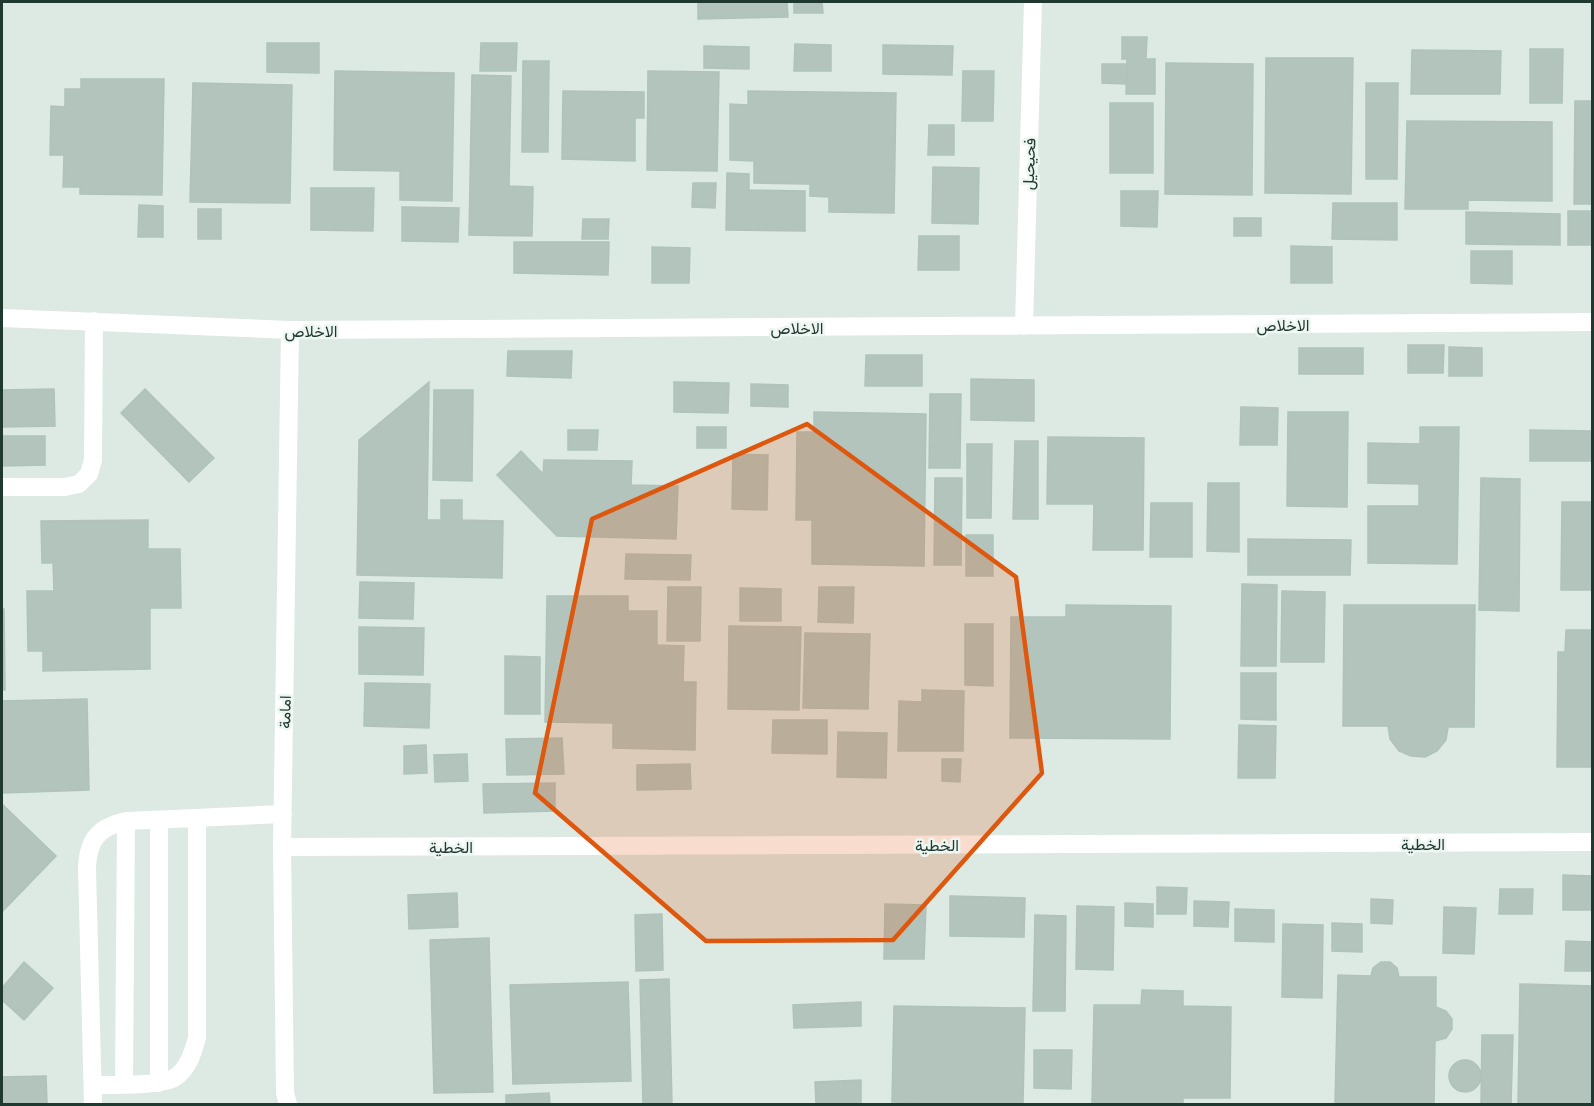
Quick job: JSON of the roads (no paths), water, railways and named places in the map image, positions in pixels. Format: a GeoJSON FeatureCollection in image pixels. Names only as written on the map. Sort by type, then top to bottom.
{"type":"FeatureCollection","features":[{"type":"Feature","properties":{"kind":"street","name":"فحيحيل"},"geometry":{"type":"LineString","coordinates":[[1024,326],[1033,2]]}},
{"type":"Feature","properties":{"kind":"street","name":"الاخلاص"},"geometry":{"type":"LineString","coordinates":[[2,318],[290,330],[1593,322]]}},
{"type":"Feature","properties":{"kind":"street"},"geometry":{"type":"LineString","coordinates":[[2,487],[65,488],[79,484],[89,474],[93,460],[94,321]]}},
{"type":"Feature","properties":{"kind":"street","name":"امامة"},"geometry":{"type":"LineString","coordinates":[[285,1101],[282,847],[290,330]]}},
{"type":"Feature","properties":{"kind":"street"},"geometry":{"type":"LineString","coordinates":[[93,1104],[87,854],[92,842],[101,831],[113,824],[126,821],[283,814]]}},
{"type":"Feature","properties":{"kind":"street"},"geometry":{"type":"LineString","coordinates":[[93,1085],[159,1083],[174,1078],[185,1068],[193,1054],[197,1038],[197,818]]}},
{"type":"Feature","properties":{"kind":"street"},"geometry":{"type":"LineString","coordinates":[[159,820],[159,1083]]}},
{"type":"Feature","properties":{"kind":"street"},"geometry":{"type":"LineString","coordinates":[[124,1084],[126,821]]}},
{"type":"Feature","properties":{"kind":"street","name":"الخطية"},"geometry":{"type":"LineString","coordinates":[[282,847],[1593,842]]}}]}
